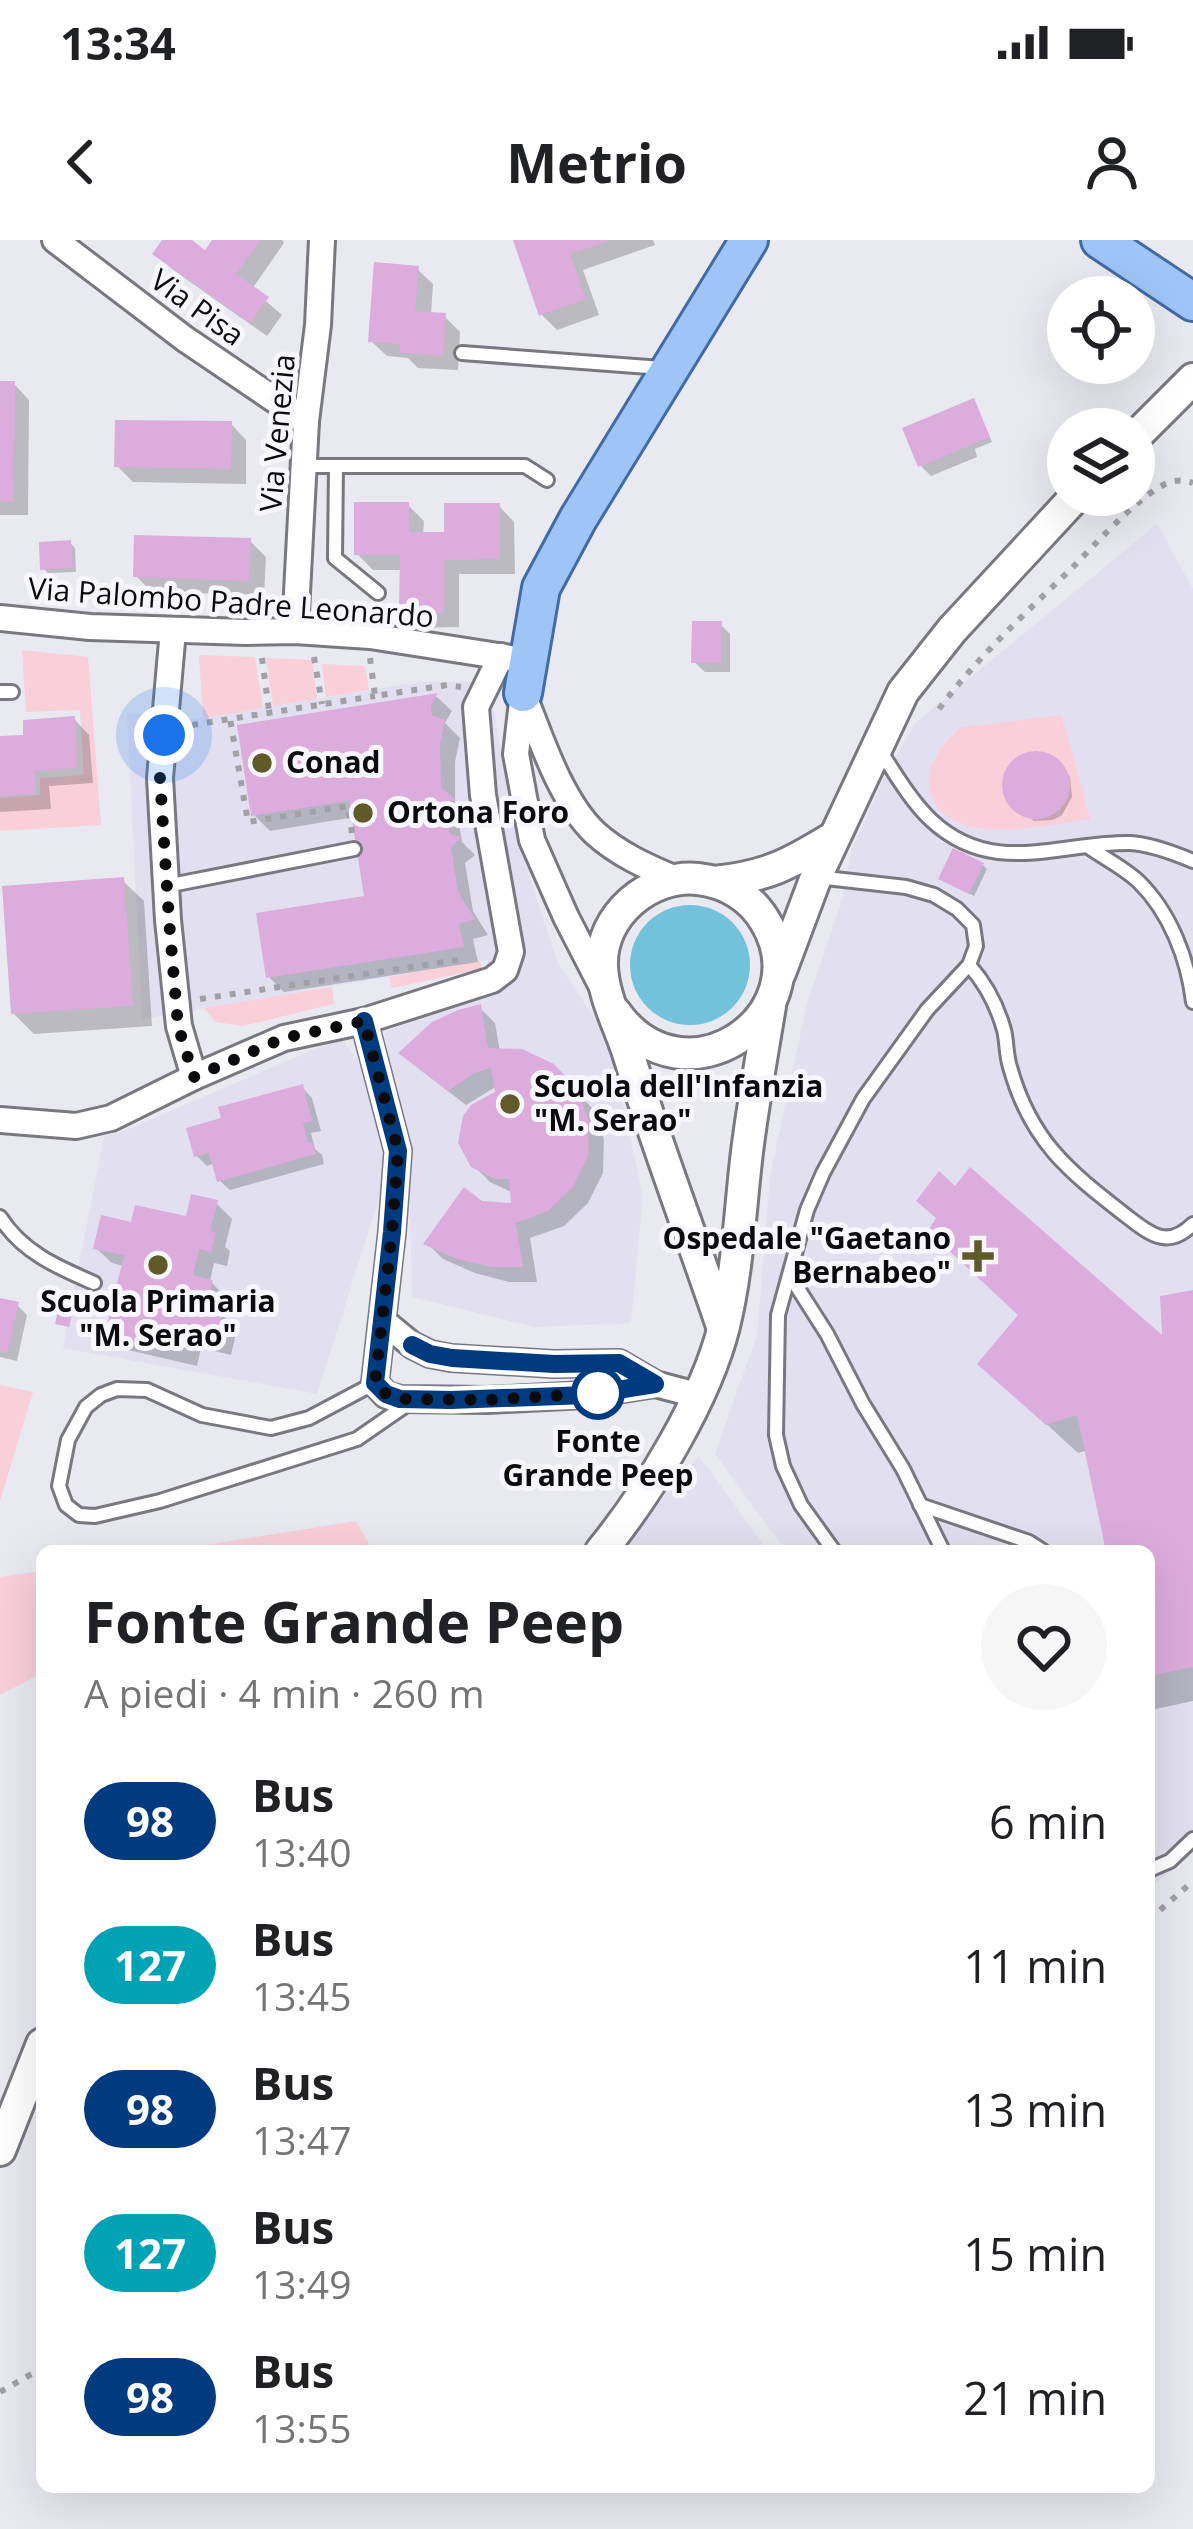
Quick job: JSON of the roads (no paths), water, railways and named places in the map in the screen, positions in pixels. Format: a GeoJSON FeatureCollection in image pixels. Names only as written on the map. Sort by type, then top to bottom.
{"type":"FeatureCollection","features":[{"type":"Feature","properties":{"kind":"main road"},"geometry":{"type":"LineString","coordinates":[[518,670],[541,588],[578,519],[749,240]]}},
{"type":"Feature","properties":{"kind":"main road"},"geometry":{"type":"LineString","coordinates":[[1103,243],[1193,302]]}},
{"type":"Feature","properties":{"kind":"street","name":"Via Pisa"},"geometry":{"type":"LineString","coordinates":[[55,240],[185,339],[306,421]]}},
{"type":"Feature","properties":{"kind":"street","name":"Via Venezia"},"geometry":{"type":"LineString","coordinates":[[295,631],[322,240]]}},
{"type":"Feature","properties":{"kind":"street"},"geometry":{"type":"LineString","coordinates":[[1155,417],[1191,381]]}},
{"type":"Feature","properties":{"kind":"street"},"geometry":{"type":"LineString","coordinates":[[518,670],[517,754],[532,840],[611,1004],[626,1027],[649,1044],[676,1053],[720,1049],[755,1025],[773,991],[816,877],[903,692],[1056,516]]}},
{"type":"Feature","properties":{"kind":"street","name":"Via Palombo Padre Leonardo"},"geometry":{"type":"LineString","coordinates":[[0,618],[90,627],[370,636],[518,670]]}},
{"type":"Feature","properties":{"kind":"street"},"geometry":{"type":"LineString","coordinates":[[173,630],[160,778],[178,1026],[194,1077]]}},
{"type":"Feature","properties":{"kind":"street"},"geometry":{"type":"LineString","coordinates":[[0,1120],[76,1126],[111,1118],[284,1038],[364,1021],[493,980],[505,970],[511,952],[483,795],[476,707],[485,689],[518,670]]}},
{"type":"Feature","properties":{"kind":"street"},"geometry":{"type":"LineString","coordinates":[[518,670],[543,744],[581,818],[612,847],[676,879]]}},
{"type":"Feature","properties":{"kind":"street"},"geometry":{"type":"LineString","coordinates":[[714,882],[773,871],[834,837]]}},
{"type":"Feature","properties":{"kind":"street"},"geometry":{"type":"LineString","coordinates":[[606,1545],[662,1465],[723,1330],[736,1266],[747,1149],[777,956],[764,920],[748,900],[714,882],[676,879],[651,887],[630,902],[614,921],[602,958],[611,1004],[660,1156],[723,1330]]}},
{"type":"Feature","properties":{"kind":"street"},"geometry":{"type":"LineString","coordinates":[[364,1021],[398,1151],[375,1383],[400,1399],[487,1400],[586,1395],[655,1384]]}},
{"type":"Feature","properties":{"kind":"street"},"geometry":{"type":"LineString","coordinates":[[383,1322],[430,1354],[554,1364],[619,1363],[655,1384],[697,1395]]}},
{"type":"Feature","properties":{"kind":"street"},"geometry":{"type":"LineString","coordinates":[[0,2150],[36,2059]]}},
{"type":"Feature","properties":{"kind":"lane"},"geometry":{"type":"LineString","coordinates":[[462,353],[669,368]]}},
{"type":"Feature","properties":{"kind":"lane"},"geometry":{"type":"LineString","coordinates":[[303,466],[525,466],[548,480]]}},
{"type":"Feature","properties":{"kind":"lane"},"geometry":{"type":"LineString","coordinates":[[336,466],[335,558],[378,592]]}},
{"type":"Feature","properties":{"kind":"lane"},"geometry":{"type":"LineString","coordinates":[[876,746],[931,820],[980,850],[1001,854],[1132,843],[1193,860]]}},
{"type":"Feature","properties":{"kind":"lane"},"geometry":{"type":"LineString","coordinates":[[166,886],[354,848]]}},
{"type":"Feature","properties":{"kind":"lane"},"geometry":{"type":"LineString","coordinates":[[1090,848],[1134,878],[1159,904],[1185,960],[1193,1003]]}},
{"type":"Feature","properties":{"kind":"lane"},"geometry":{"type":"LineString","coordinates":[[816,877],[906,887],[934,895],[973,925],[976,946],[969,965],[927,1010],[863,1099],[823,1173],[807,1210],[778,1315],[776,1435],[783,1466],[801,1505],[830,1545]]}},
{"type":"Feature","properties":{"kind":"lane"},"geometry":{"type":"LineString","coordinates":[[969,965],[986,983],[1022,1100],[1055,1156],[1144,1231],[1161,1238],[1177,1236],[1193,1224]]}},
{"type":"Feature","properties":{"kind":"lane"},"geometry":{"type":"LineString","coordinates":[[0,1217],[36,1256],[94,1283]]}},
{"type":"Feature","properties":{"kind":"lane"},"geometry":{"type":"LineString","coordinates":[[790,1276],[903,1469],[940,1545]]}},
{"type":"Feature","properties":{"kind":"lane"},"geometry":{"type":"LineString","coordinates":[[375,1383],[309,1418],[271,1427],[202,1414],[147,1390],[117,1389],[86,1407],[68,1441],[58,1486],[66,1505],[79,1515],[160,1502],[357,1439],[415,1399]]}},
{"type":"Feature","properties":{"kind":"lane"},"geometry":{"type":"LineString","coordinates":[[920,1505],[1032,1545]]}},
{"type":"Feature","properties":{"kind":"lane"},"geometry":{"type":"LineString","coordinates":[[1155,1867],[1170,1861],[1193,1839]]}},
{"type":"Feature","properties":{"kind":"water"},"geometry":{"type":"Polygon","coordinates":[[[690,905],[713,909],[733,922],[746,942],[750,965],[746,988],[733,1008],[713,1021],[690,1025],[667,1021],[647,1008],[634,988],[630,965],[634,942],[647,922],[667,909],[690,905]]]}},
{"type":"Feature","properties":{"kind":"place","name":"Conad"},"geometry":{"type":"Point","coordinates":[262,763]}},
{"type":"Feature","properties":{"kind":"place","name":"Ortona Foro"},"geometry":{"type":"Point","coordinates":[363,813]}},
{"type":"Feature","properties":{"kind":"place","name":"Scuola dell'Infanzia \"M. Serao\""},"geometry":{"type":"Point","coordinates":[510,1104]}},
{"type":"Feature","properties":{"kind":"place","name":"Ospedale \"Gaetano Bernabeo\""},"geometry":{"type":"Point","coordinates":[978,1256]}},
{"type":"Feature","properties":{"kind":"place","name":"Scuola Primaria \"M. Serao\""},"geometry":{"type":"Point","coordinates":[158,1265]}},
{"type":"Feature","properties":{"kind":"place","name":"Fonte Grande Peep"},"geometry":{"type":"Point","coordinates":[598,1393]}}]}
